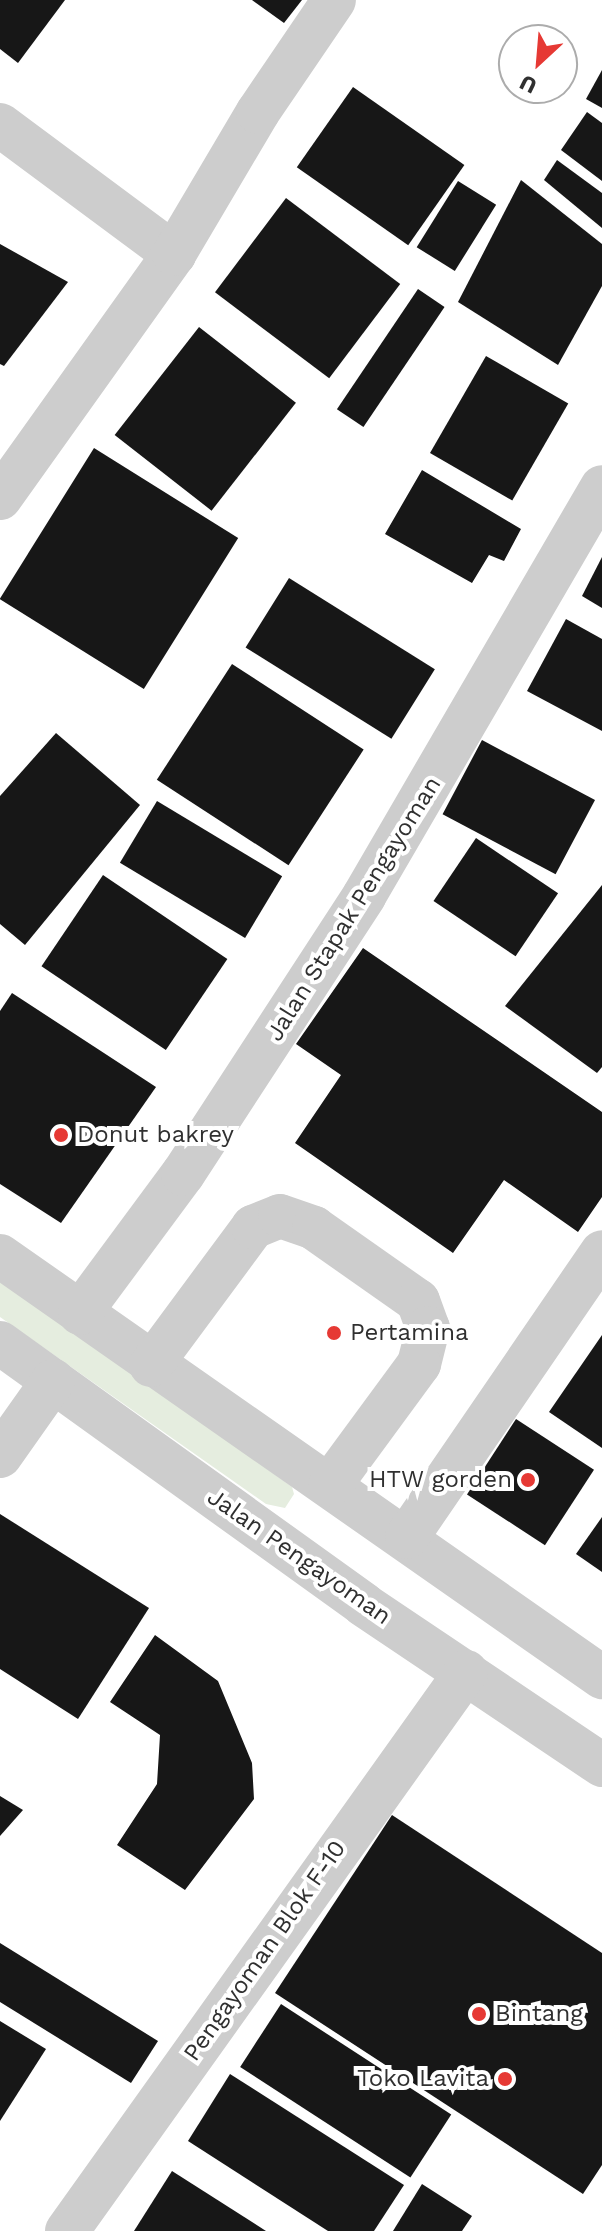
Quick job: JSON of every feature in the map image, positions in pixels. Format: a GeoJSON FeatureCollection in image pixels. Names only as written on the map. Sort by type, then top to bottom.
{"type":"FeatureCollection","features":[{"type":"Feature","properties":{"kind":"street"},"geometry":{"type":"LineString","coordinates":[[0,498],[174,254],[258,112],[334,0]]}},
{"type":"Feature","properties":{"kind":"street"},"geometry":{"type":"LineString","coordinates":[[0,125],[174,254]]}},
{"type":"Feature","properties":{"kind":"street","name":"Jalan Stapak Pengayoman"},"geometry":{"type":"LineString","coordinates":[[80,1313],[183,1174],[364,896],[602,487]]}},
{"type":"Feature","properties":{"kind":"street"},"geometry":{"type":"LineString","coordinates":[[151,1365],[253,1227],[280,1216],[314,1228],[418,1301],[428,1328],[419,1364],[330,1485]]}},
{"type":"Feature","properties":{"kind":"street"},"geometry":{"type":"LineString","coordinates":[[407,1537],[602,1252]]}},
{"type":"Feature","properties":{"kind":"street"},"geometry":{"type":"LineString","coordinates":[[0,1256],[151,1365],[407,1537],[602,1677]]}},
{"type":"Feature","properties":{"kind":"street","name":"Jalan Pengayoman"},"geometry":{"type":"LineString","coordinates":[[0,1343],[602,1765]]}},
{"type":"Feature","properties":{"kind":"street"},"geometry":{"type":"LineString","coordinates":[[0,1456],[53,1381]]}},
{"type":"Feature","properties":{"kind":"street","name":"Pengayoman Blok F-10"},"geometry":{"type":"LineString","coordinates":[[67,2231],[466,1672]]}},
{"type":"Feature","properties":{"kind":"shaded area"},"geometry":{"type":"Polygon","coordinates":[[[0,1276],[292,1487],[294,1494],[285,1508],[266,1504],[0,1317],[0,1276]]]}},
{"type":"Feature","properties":{"kind":"building"},"geometry":{"type":"Polygon","coordinates":[[[0,0],[65,0],[18,63],[0,49],[0,0]]]}},
{"type":"Feature","properties":{"kind":"building"},"geometry":{"type":"Polygon","coordinates":[[[252,0],[302,0],[284,23],[252,0]]]}},
{"type":"Feature","properties":{"kind":"building"},"geometry":{"type":"Polygon","coordinates":[[[602,70],[602,108],[586,99],[602,70]]]}},
{"type":"Feature","properties":{"kind":"building"},"geometry":{"type":"Polygon","coordinates":[[[353,87],[464,165],[408,245],[297,167],[353,87]]]}},
{"type":"Feature","properties":{"kind":"building"},"geometry":{"type":"Polygon","coordinates":[[[587,112],[602,123],[602,181],[561,150],[587,112]]]}},
{"type":"Feature","properties":{"kind":"building"},"geometry":{"type":"Polygon","coordinates":[[[557,160],[602,193],[602,228],[544,180],[557,160]]]}},
{"type":"Feature","properties":{"kind":"building"},"geometry":{"type":"Polygon","coordinates":[[[521,180],[602,244],[602,286],[558,365],[458,302],[521,180]]]}},
{"type":"Feature","properties":{"kind":"building"},"geometry":{"type":"Polygon","coordinates":[[[458,181],[496,205],[455,271],[417,247],[458,181]]]}},
{"type":"Feature","properties":{"kind":"building"},"geometry":{"type":"Polygon","coordinates":[[[286,198],[400,284],[329,378],[215,292],[286,198]]]}},
{"type":"Feature","properties":{"kind":"building"},"geometry":{"type":"Polygon","coordinates":[[[0,244],[68,282],[4,366],[0,364],[0,244]]]}},
{"type":"Feature","properties":{"kind":"building"},"geometry":{"type":"Polygon","coordinates":[[[418,289],[445,307],[363,427],[337,409],[418,289]]]}},
{"type":"Feature","properties":{"kind":"building"},"geometry":{"type":"Polygon","coordinates":[[[199,327],[296,403],[212,511],[115,435],[199,327]]]}},
{"type":"Feature","properties":{"kind":"building"},"geometry":{"type":"Polygon","coordinates":[[[486,356],[568,404],[512,500],[430,453],[486,356]]]}},
{"type":"Feature","properties":{"kind":"building"},"geometry":{"type":"Polygon","coordinates":[[[94,448],[238,538],[144,689],[0,599],[94,448]]]}},
{"type":"Feature","properties":{"kind":"building"},"geometry":{"type":"Polygon","coordinates":[[[422,470],[521,529],[504,561],[489,555],[472,583],[385,534],[422,470]]]}},
{"type":"Feature","properties":{"kind":"building"},"geometry":{"type":"Polygon","coordinates":[[[602,557],[602,608],[582,596],[602,557]]]}},
{"type":"Feature","properties":{"kind":"building"},"geometry":{"type":"Polygon","coordinates":[[[289,578],[435,669],[391,739],[246,648],[289,578]]]}},
{"type":"Feature","properties":{"kind":"building"},"geometry":{"type":"Polygon","coordinates":[[[566,619],[602,639],[602,731],[527,691],[566,619]]]}},
{"type":"Feature","properties":{"kind":"building"},"geometry":{"type":"Polygon","coordinates":[[[232,664],[364,750],[289,865],[157,780],[232,664]]]}},
{"type":"Feature","properties":{"kind":"building"},"geometry":{"type":"Polygon","coordinates":[[[56,733],[140,805],[25,945],[0,924],[0,796],[56,733]]]}},
{"type":"Feature","properties":{"kind":"building"},"geometry":{"type":"Polygon","coordinates":[[[482,740],[595,800],[556,874],[443,814],[482,740]]]}},
{"type":"Feature","properties":{"kind":"building"},"geometry":{"type":"Polygon","coordinates":[[[157,801],[282,876],[245,938],[120,863],[157,801]]]}},
{"type":"Feature","properties":{"kind":"building"},"geometry":{"type":"Polygon","coordinates":[[[476,838],[558,893],[516,956],[434,901],[476,838]]]}},
{"type":"Feature","properties":{"kind":"building"},"geometry":{"type":"Polygon","coordinates":[[[103,875],[227,959],[166,1050],[41,966],[103,875]]]}},
{"type":"Feature","properties":{"kind":"building"},"geometry":{"type":"Polygon","coordinates":[[[602,885],[602,1067],[597,1073],[505,1006],[602,885]]]}},
{"type":"Feature","properties":{"kind":"building"},"geometry":{"type":"Polygon","coordinates":[[[363,948],[602,1112],[602,1197],[578,1232],[504,1180],[453,1253],[295,1143],[341,1075],[296,1044],[363,948]]]}},
{"type":"Feature","properties":{"kind":"building","name":"Donut bakrey"},"geometry":{"type":"Polygon","coordinates":[[[12,993],[156,1087],[61,1223],[0,1184],[0,1011],[12,993]]]}},
{"type":"Feature","properties":{"kind":"building"},"geometry":{"type":"Polygon","coordinates":[[[602,1335],[602,1448],[549,1412],[602,1335]]]}},
{"type":"Feature","properties":{"kind":"building","name":"HTW gorden"},"geometry":{"type":"Polygon","coordinates":[[[516,1419],[594,1470],[545,1545],[467,1494],[516,1419]]]}},
{"type":"Feature","properties":{"kind":"building"},"geometry":{"type":"Polygon","coordinates":[[[0,1514],[149,1608],[78,1719],[0,1669],[0,1514]]]}},
{"type":"Feature","properties":{"kind":"building"},"geometry":{"type":"Polygon","coordinates":[[[602,1517],[602,1572],[576,1554],[602,1517]]]}},
{"type":"Feature","properties":{"kind":"building"},"geometry":{"type":"Polygon","coordinates":[[[155,1635],[218,1681],[252,1763],[254,1799],[185,1890],[117,1845],[157,1784],[160,1735],[110,1702],[155,1635]]]}},
{"type":"Feature","properties":{"kind":"building"},"geometry":{"type":"Polygon","coordinates":[[[0,1796],[23,1810],[0,1836],[0,1796]]]}},
{"type":"Feature","properties":{"kind":"building","name":"Toko Lavita"},"geometry":{"type":"Polygon","coordinates":[[[392,1815],[602,1953],[602,2165],[583,2194],[275,1993],[392,1815]]]}},
{"type":"Feature","properties":{"kind":"building"},"geometry":{"type":"Polygon","coordinates":[[[0,1943],[158,2041],[131,2083],[0,2002],[0,1943]]]}},
{"type":"Feature","properties":{"kind":"building"},"geometry":{"type":"Polygon","coordinates":[[[281,2004],[451,2115],[410,2177],[240,2067],[281,2004]]]}},
{"type":"Feature","properties":{"kind":"building"},"geometry":{"type":"Polygon","coordinates":[[[0,2021],[46,2049],[0,2121],[0,2021]]]}},
{"type":"Feature","properties":{"kind":"building"},"geometry":{"type":"Polygon","coordinates":[[[230,2074],[404,2185],[374,2231],[328,2231],[188,2141],[230,2074]]]}},
{"type":"Feature","properties":{"kind":"building"},"geometry":{"type":"Polygon","coordinates":[[[172,2171],[266,2231],[134,2231],[172,2171]]]}},
{"type":"Feature","properties":{"kind":"building"},"geometry":{"type":"Polygon","coordinates":[[[422,2184],[472,2216],[462,2231],[393,2231],[422,2184]]]}},
{"type":"Feature","properties":{"kind":"place","name":"Donut bakrey"},"geometry":{"type":"Point","coordinates":[61,1135]}},
{"type":"Feature","properties":{"kind":"place","name":"Pertamina"},"geometry":{"type":"Point","coordinates":[334,1333]}},
{"type":"Feature","properties":{"kind":"place","name":"HTW gorden"},"geometry":{"type":"Point","coordinates":[528,1480]}},
{"type":"Feature","properties":{"kind":"place","name":"Bintang"},"geometry":{"type":"Point","coordinates":[479,2014]}},
{"type":"Feature","properties":{"kind":"place","name":"Toko Lavita"},"geometry":{"type":"Point","coordinates":[505,2079]}}]}
